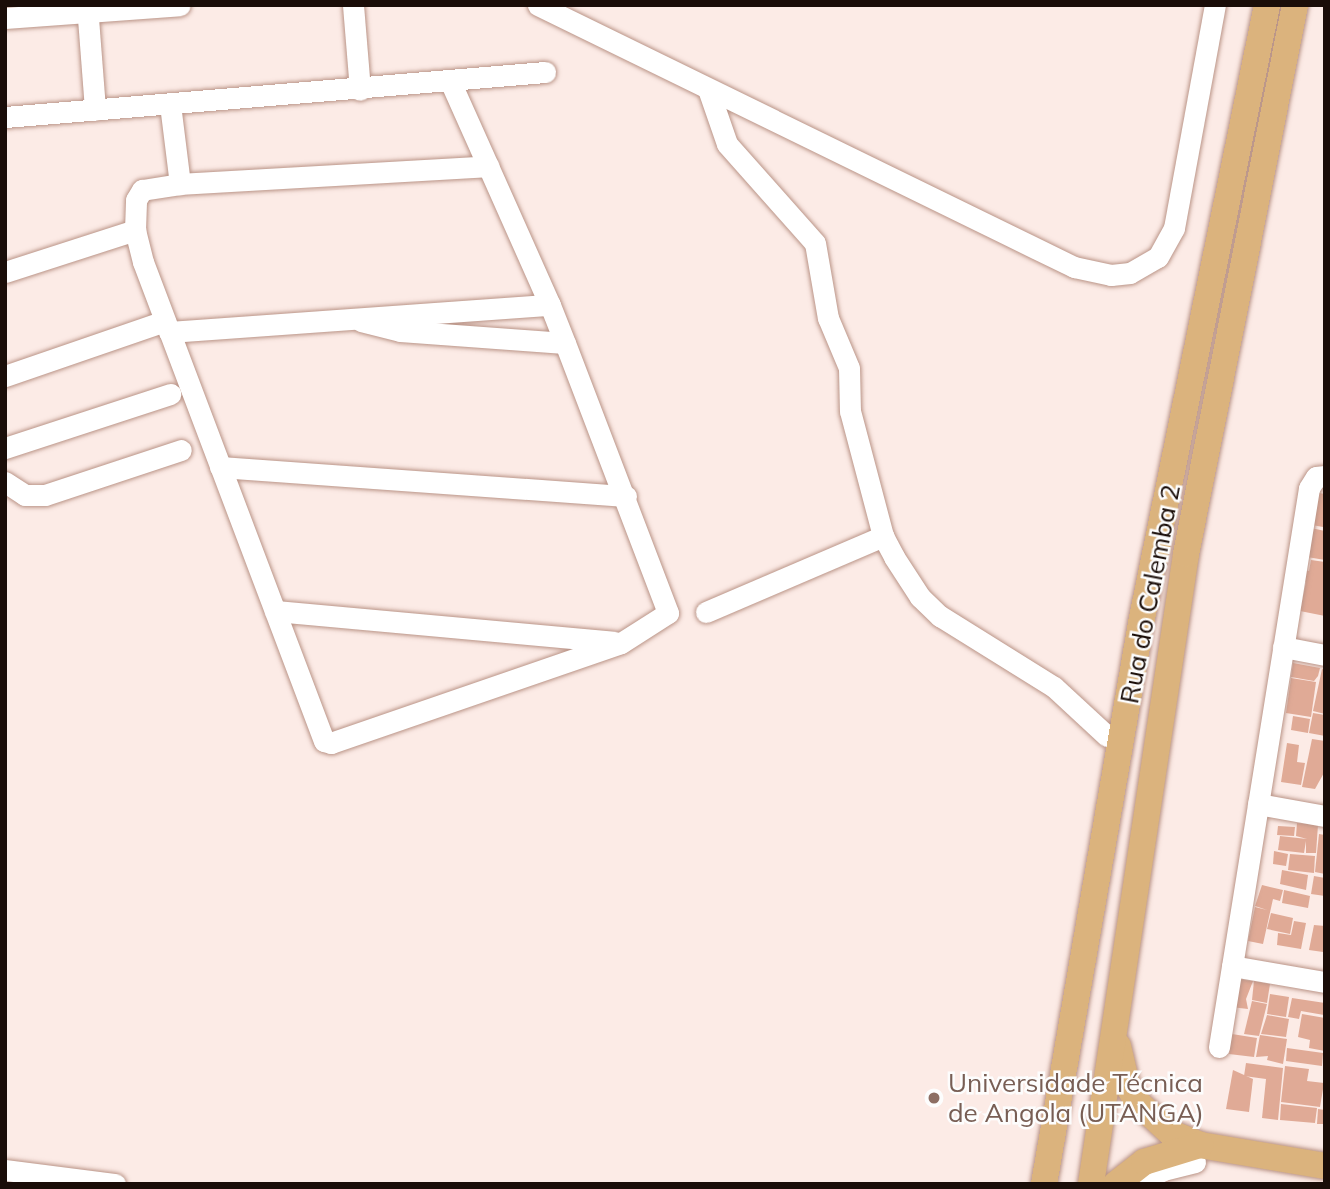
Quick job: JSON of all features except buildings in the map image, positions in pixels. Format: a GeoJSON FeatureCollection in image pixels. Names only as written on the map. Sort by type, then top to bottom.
{"type":"FeatureCollection","features":[{"type":"Feature","properties":{"kind":"main road","name":"Rua do Calemba 2"},"geometry":{"type":"LineString","coordinates":[[1044,1184],[1090,934],[1142,618],[1267,5]]}},
{"type":"Feature","properties":{"kind":"main road","name":"Rua do Calemba 2"},"geometry":{"type":"LineString","coordinates":[[1091,1184],[1186,554],[1295,5]]}},
{"type":"Feature","properties":{"kind":"main road"},"geometry":{"type":"LineString","coordinates":[[1090,934],[1098,920],[1113,913],[1125,923],[1129,941]]}},
{"type":"Feature","properties":{"kind":"main road"},"geometry":{"type":"LineString","coordinates":[[1116,1017],[1119,1058],[1138,1103],[1158,1126],[1197,1154]]}},
{"type":"Feature","properties":{"kind":"main road"},"geometry":{"type":"LineString","coordinates":[[1116,1184],[1144,1162],[1197,1154],[1325,1166]]}},
{"type":"Feature","properties":{"kind":"street"},"geometry":{"type":"LineString","coordinates":[[5,18],[88,8],[180,5]]}},
{"type":"Feature","properties":{"kind":"street"},"geometry":{"type":"LineString","coordinates":[[353,5],[360,90]]}},
{"type":"Feature","properties":{"kind":"street"},"geometry":{"type":"LineString","coordinates":[[537,5],[1074,267],[1111,275],[1130,273],[1158,257],[1174,228],[1215,5]]}},
{"type":"Feature","properties":{"kind":"street"},"geometry":{"type":"LineString","coordinates":[[88,8],[95,110]]}},
{"type":"Feature","properties":{"kind":"street"},"geometry":{"type":"LineString","coordinates":[[5,117],[360,90],[545,72]]}},
{"type":"Feature","properties":{"kind":"street"},"geometry":{"type":"LineString","coordinates":[[450,81],[488,166],[550,305],[626,496],[668,612],[621,643],[331,743],[324,741],[167,327],[135,230],[138,194],[151,187],[180,184],[488,166]]}},
{"type":"Feature","properties":{"kind":"street"},"geometry":{"type":"LineString","coordinates":[[708,89],[727,144],[815,243],[828,318],[847,362],[850,411],[883,536],[928,605],[1054,687],[1107,736]]}},
{"type":"Feature","properties":{"kind":"street"},"geometry":{"type":"LineString","coordinates":[[170,104],[180,184]]}},
{"type":"Feature","properties":{"kind":"street"},"geometry":{"type":"LineString","coordinates":[[5,272],[135,230]]}},
{"type":"Feature","properties":{"kind":"street"},"geometry":{"type":"LineString","coordinates":[[5,376],[167,327],[359,320],[402,312],[550,305]]}},
{"type":"Feature","properties":{"kind":"street"},"geometry":{"type":"LineString","coordinates":[[359,320],[400,331],[565,343]]}},
{"type":"Feature","properties":{"kind":"street"},"geometry":{"type":"LineString","coordinates":[[5,448],[170,394]]}},
{"type":"Feature","properties":{"kind":"street"},"geometry":{"type":"LineString","coordinates":[[5,482],[25,495],[46,495],[181,450]]}},
{"type":"Feature","properties":{"kind":"street"},"geometry":{"type":"LineString","coordinates":[[220,467],[626,496]]}},
{"type":"Feature","properties":{"kind":"street"},"geometry":{"type":"LineString","coordinates":[[1219,1047],[1308,488],[1316,477],[1325,477]]}},
{"type":"Feature","properties":{"kind":"street"},"geometry":{"type":"LineString","coordinates":[[706,612],[883,536]]}},
{"type":"Feature","properties":{"kind":"street"},"geometry":{"type":"LineString","coordinates":[[275,611],[621,643]]}},
{"type":"Feature","properties":{"kind":"street"},"geometry":{"type":"LineString","coordinates":[[1283,647],[1325,655]]}},
{"type":"Feature","properties":{"kind":"street"},"geometry":{"type":"LineString","coordinates":[[1258,804],[1325,816]]}},
{"type":"Feature","properties":{"kind":"street"},"geometry":{"type":"LineString","coordinates":[[1232,966],[1325,982]]}},
{"type":"Feature","properties":{"kind":"street"},"geometry":{"type":"LineString","coordinates":[[1136,1184],[1197,1154]]}},
{"type":"Feature","properties":{"kind":"street"},"geometry":{"type":"LineString","coordinates":[[1189,1184],[1197,1154]]}},
{"type":"Feature","properties":{"kind":"street"},"geometry":{"type":"LineString","coordinates":[[5,1170],[115,1184]]}},
{"type":"Feature","properties":{"kind":"place","name":"Universidade Técnica de Angola (UTANGA)"},"geometry":{"type":"Point","coordinates":[934,1098]}}]}
